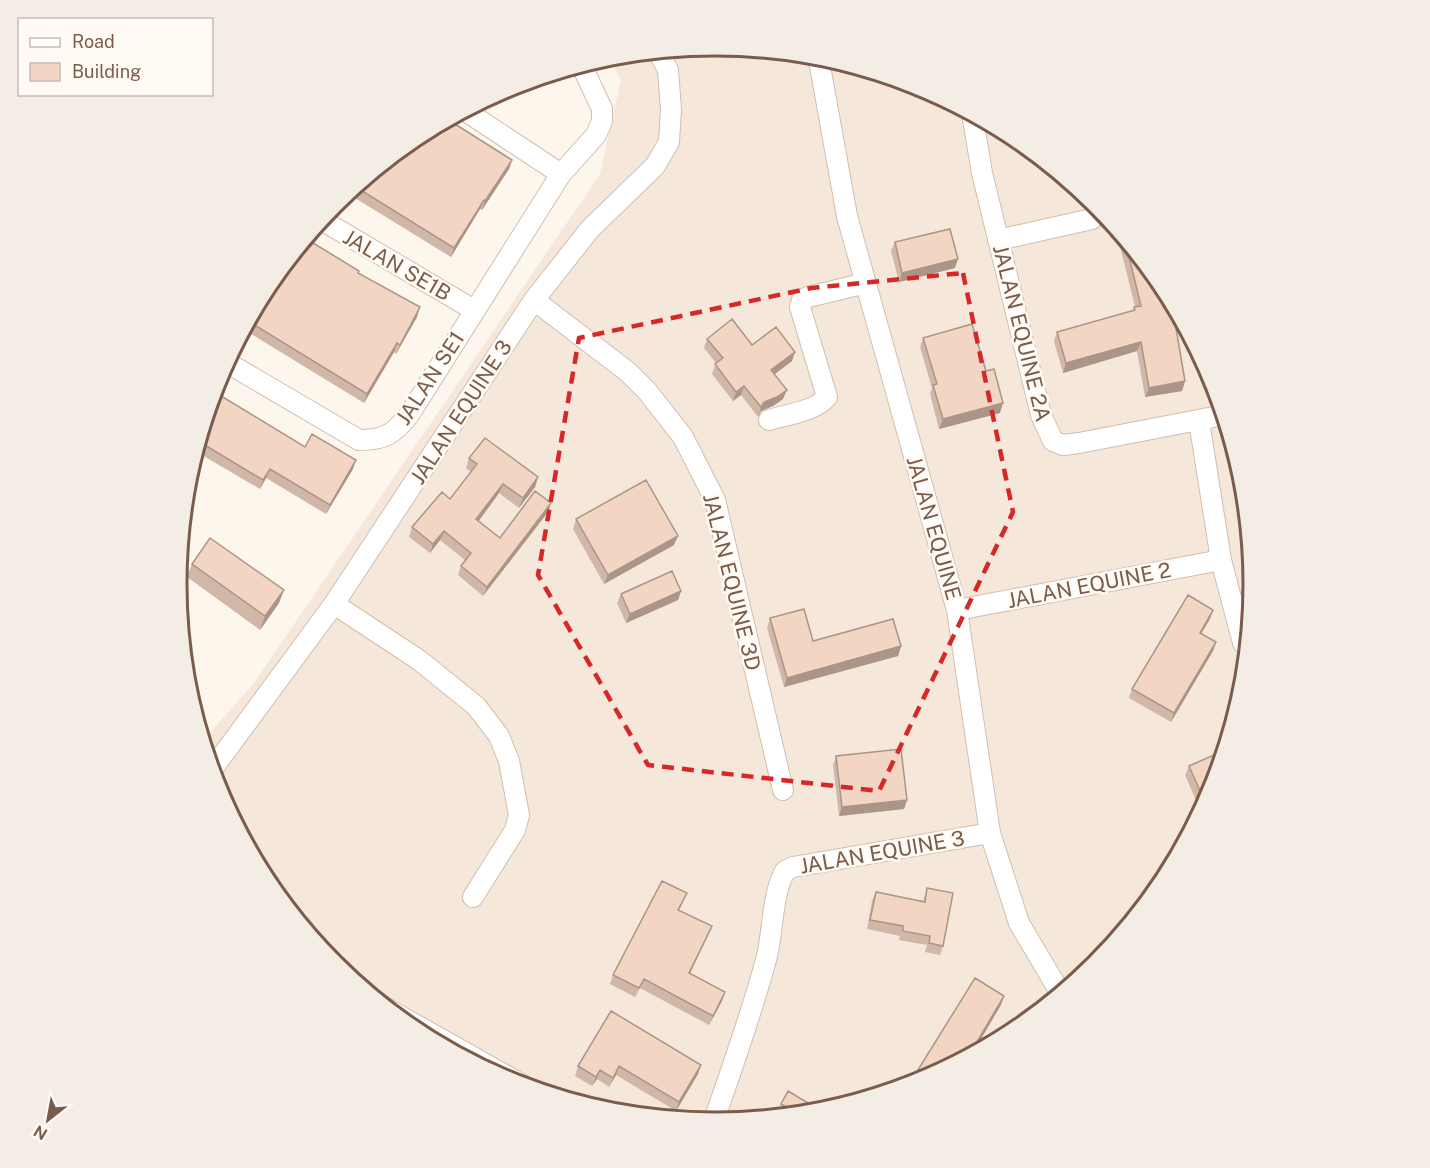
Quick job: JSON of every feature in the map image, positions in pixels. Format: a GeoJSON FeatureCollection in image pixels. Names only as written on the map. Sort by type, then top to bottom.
{"type":"FeatureCollection","features":[{"type":"Feature","properties":{"kind":"street","name":"JALAN EQUINE 3"},"geometry":{"type":"LineString","coordinates":[[218,762],[334,604],[534,300],[590,229],[655,166],[669,142],[671,110],[668,70],[661,59]]}},
{"type":"Feature","properties":{"kind":"street","name":"JALAN EQUINE"},"geometry":{"type":"LineString","coordinates":[[820,66],[847,216],[957,610],[990,833],[1019,923],[1057,986]]}},
{"type":"Feature","properties":{"kind":"street","name":"JALAN SE1"},"geometry":{"type":"LineString","coordinates":[[234,367],[358,440],[377,440],[396,430],[409,415],[565,168],[596,135],[602,121],[599,101],[585,72]]}},
{"type":"Feature","properties":{"kind":"street"},"geometry":{"type":"LineString","coordinates":[[472,115],[565,168]]}},
{"type":"Feature","properties":{"kind":"street","name":"JALAN EQUINE 2A"},"geometry":{"type":"LineString","coordinates":[[974,123],[982,173],[1041,416],[1053,441],[1063,445],[1216,417]]}},
{"type":"Feature","properties":{"kind":"street"},"geometry":{"type":"LineString","coordinates":[[998,240],[1092,219]]}},
{"type":"Feature","properties":{"kind":"street","name":"JALAN SE1B"},"geometry":{"type":"LineString","coordinates":[[329,224],[474,310]]}},
{"type":"Feature","properties":{"kind":"street"},"geometry":{"type":"LineString","coordinates":[[769,420],[822,403],[827,397],[800,307],[802,300],[866,283]]}},
{"type":"Feature","properties":{"kind":"street","name":"JALAN EQUINE 3D"},"geometry":{"type":"LineString","coordinates":[[534,300],[628,372],[647,391],[683,437],[715,500],[783,790]]}},
{"type":"Feature","properties":{"kind":"street"},"geometry":{"type":"LineString","coordinates":[[1199,421],[1221,560],[1241,634]]}},
{"type":"Feature","properties":{"kind":"street","name":"JALAN EQUINE 2"},"geometry":{"type":"LineString","coordinates":[[957,610],[1221,560]]}},
{"type":"Feature","properties":{"kind":"street"},"geometry":{"type":"LineString","coordinates":[[334,604],[419,660],[476,706],[499,736],[509,761],[519,815],[515,830],[473,897]]}},
{"type":"Feature","properties":{"kind":"street","name":"JALAN EQUINE 3"},"geometry":{"type":"LineString","coordinates":[[717,1112],[755,1002],[770,945],[778,889],[785,871],[793,867],[990,833]]}},
{"type":"Feature","properties":{"kind":"highlighted area"},"geometry":{"type":"Polygon","coordinates":[[[963,273],[1013,512],[879,791],[648,765],[538,575],[579,338],[811,288],[963,273]]]}},
{"type":"Feature","properties":{"kind":"shaded area"},"geometry":{"type":"Polygon","coordinates":[[[715,56],[784,60],[852,74],[917,96],[949,110],[1009,145],[1037,165],[1089,210],[1134,262],[1173,320],[1189,350],[1215,414],[1225,447],[1239,515],[1244,584],[1242,619],[1239,653],[1225,721],[1215,754],[1189,818],[1173,848],[1134,906],[1089,958],[1063,981],[1037,1003],[979,1042],[949,1058],[885,1084],[852,1094],[784,1108],[750,1111],[680,1111],[612,1102],[545,1084],[513,1072],[481,1058],[421,1023],[393,1003],[341,958],[296,906],[257,848],[241,818],[209,734],[254,683],[600,174],[621,79],[612,66],[646,60],[715,56]]]}},
{"type":"Feature","properties":{"kind":"building"},"geometry":{"type":"Polygon","coordinates":[[[455,124],[512,160],[454,248],[362,191],[393,165],[455,124]]]}},
{"type":"Feature","properties":{"kind":"building"},"geometry":{"type":"Polygon","coordinates":[[[950,229],[958,259],[902,273],[895,242],[950,229]]]}},
{"type":"Feature","properties":{"kind":"building"},"geometry":{"type":"Polygon","coordinates":[[[312,243],[359,271],[358,273],[420,307],[400,345],[397,343],[367,394],[254,325],[276,290],[312,243]]]}},
{"type":"Feature","properties":{"kind":"building"},"geometry":{"type":"Polygon","coordinates":[[[1129,256],[1175,324],[1185,381],[1149,388],[1141,342],[1066,363],[1057,332],[1135,310],[1134,307],[1141,306],[1129,256]]]}},
{"type":"Feature","properties":{"kind":"building"},"geometry":{"type":"Polygon","coordinates":[[[732,319],[752,345],[776,327],[795,352],[771,370],[787,390],[764,402],[761,407],[744,386],[736,392],[715,364],[723,358],[707,339],[732,319]]]}},
{"type":"Feature","properties":{"kind":"building"},"geometry":{"type":"Polygon","coordinates":[[[972,324],[986,371],[994,369],[1003,403],[943,419],[933,385],[937,384],[923,338],[972,324]]]}},
{"type":"Feature","properties":{"kind":"building"},"geometry":{"type":"Polygon","coordinates":[[[222,396],[305,447],[312,434],[356,460],[330,505],[270,469],[263,480],[205,445],[222,396]]]}},
{"type":"Feature","properties":{"kind":"building"},"geometry":{"type":"Polygon","coordinates":[[[485,438],[538,477],[523,498],[503,484],[476,519],[500,538],[535,491],[551,503],[487,587],[461,566],[471,553],[444,531],[433,544],[412,527],[442,492],[450,499],[477,464],[469,458],[485,438]]]}},
{"type":"Feature","properties":{"kind":"building"},"geometry":{"type":"Polygon","coordinates":[[[646,480],[678,536],[608,575],[576,519],[646,480]]]}},
{"type":"Feature","properties":{"kind":"building"},"geometry":{"type":"Polygon","coordinates":[[[210,538],[284,590],[265,616],[192,564],[210,538]]]}},
{"type":"Feature","properties":{"kind":"building"},"geometry":{"type":"Polygon","coordinates":[[[672,571],[681,591],[630,614],[621,594],[672,571]]]}},
{"type":"Feature","properties":{"kind":"building"},"geometry":{"type":"Polygon","coordinates":[[[1188,595],[1213,610],[1200,633],[1216,642],[1174,713],[1132,689],[1188,595]]]}},
{"type":"Feature","properties":{"kind":"building"},"geometry":{"type":"Polygon","coordinates":[[[804,609],[813,641],[893,619],[901,646],[787,678],[770,618],[804,609]]]}},
{"type":"Feature","properties":{"kind":"building"},"geometry":{"type":"Polygon","coordinates":[[[901,749],[907,800],[842,807],[836,756],[901,749]]]}},
{"type":"Feature","properties":{"kind":"building"},"geometry":{"type":"Polygon","coordinates":[[[1214,756],[1201,792],[1189,766],[1214,756]]]}},
{"type":"Feature","properties":{"kind":"building"},"geometry":{"type":"Polygon","coordinates":[[[662,881],[687,893],[678,910],[712,926],[689,973],[725,992],[713,1016],[644,979],[639,988],[613,975],[662,881]]]}},
{"type":"Feature","properties":{"kind":"building"},"geometry":{"type":"Polygon","coordinates":[[[927,888],[953,893],[943,946],[929,943],[930,936],[903,931],[903,926],[870,920],[876,892],[925,902],[927,888]]]}},
{"type":"Feature","properties":{"kind":"building"},"geometry":{"type":"Polygon","coordinates":[[[975,978],[1004,996],[976,1044],[917,1072],[975,978]]]}},
{"type":"Feature","properties":{"kind":"building"},"geometry":{"type":"Polygon","coordinates":[[[611,1011],[701,1065],[679,1102],[619,1066],[613,1078],[600,1070],[596,1077],[578,1066],[611,1011]]]}},
{"type":"Feature","properties":{"kind":"building"},"geometry":{"type":"Polygon","coordinates":[[[788,1091],[809,1104],[787,1107],[781,1104],[788,1091]]]}}]}
